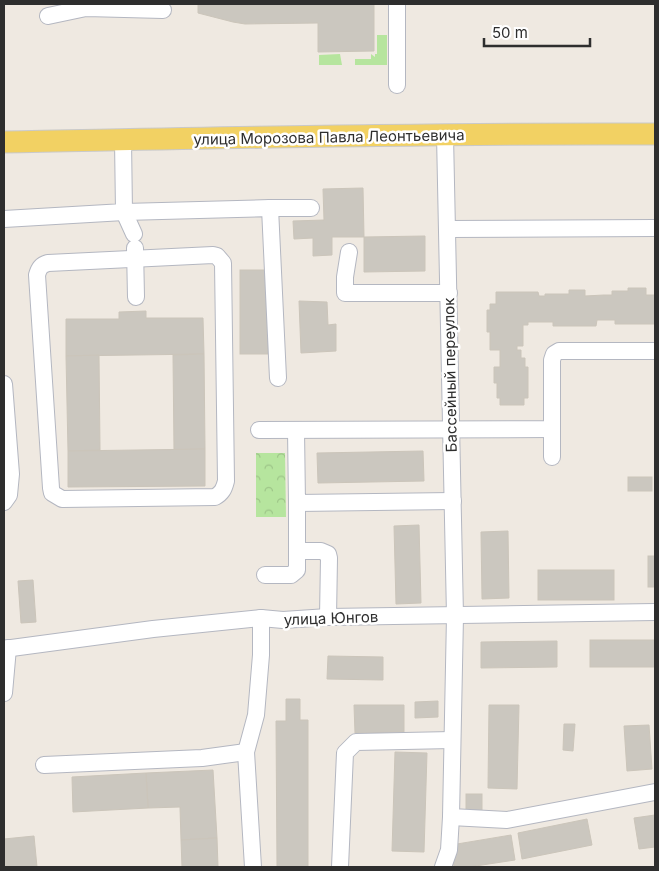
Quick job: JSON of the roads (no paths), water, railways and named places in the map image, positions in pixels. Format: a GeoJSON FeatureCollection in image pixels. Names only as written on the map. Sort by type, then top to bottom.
{"type":"FeatureCollection","features":[{"type":"Feature","properties":{"kind":"main road","name":"улица Морозова Павла Леонтьевича"},"geometry":{"type":"LineString","coordinates":[[4,142],[445,135],[655,134]]}},
{"type":"Feature","properties":{"kind":"street"},"geometry":{"type":"LineString","coordinates":[[396,4],[397,85]]}},
{"type":"Feature","properties":{"kind":"street"},"geometry":{"type":"LineString","coordinates":[[48,16],[86,8],[112,6],[163,10]]}},
{"type":"Feature","properties":{"kind":"street","name":"Бассейный переулок"},"geometry":{"type":"LineString","coordinates":[[444,867],[449,850],[451,818],[455,616],[445,135]]}},
{"type":"Feature","properties":{"kind":"street"},"geometry":{"type":"LineString","coordinates":[[123,140],[124,212],[135,247],[136,297]]}},
{"type":"Feature","properties":{"kind":"street"},"geometry":{"type":"LineString","coordinates":[[270,208],[278,378]]}},
{"type":"Feature","properties":{"kind":"street"},"geometry":{"type":"LineString","coordinates":[[4,219],[124,212],[311,208]]}},
{"type":"Feature","properties":{"kind":"street"},"geometry":{"type":"LineString","coordinates":[[447,229],[655,228]]}},
{"type":"Feature","properties":{"kind":"street"},"geometry":{"type":"LineString","coordinates":[[135,247],[217,256],[223,263],[226,481],[224,489],[215,497],[62,499],[52,493],[38,269],[48,263],[135,247]]}},
{"type":"Feature","properties":{"kind":"street"},"geometry":{"type":"LineString","coordinates":[[349,252],[345,277],[345,293],[449,293]]}},
{"type":"Feature","properties":{"kind":"street"},"geometry":{"type":"LineString","coordinates":[[552,457],[552,360],[554,354],[560,351],[655,351]]}},
{"type":"Feature","properties":{"kind":"street"},"geometry":{"type":"LineString","coordinates":[[4,384],[11,474],[9,495],[4,502]]}},
{"type":"Feature","properties":{"kind":"street"},"geometry":{"type":"LineString","coordinates":[[259,430],[552,429]]}},
{"type":"Feature","properties":{"kind":"street"},"geometry":{"type":"LineString","coordinates":[[265,575],[291,576],[297,570],[296,430]]}},
{"type":"Feature","properties":{"kind":"street"},"geometry":{"type":"LineString","coordinates":[[296,503],[453,501]]}},
{"type":"Feature","properties":{"kind":"street"},"geometry":{"type":"LineString","coordinates":[[297,551],[321,551],[328,554],[328,617]]}},
{"type":"Feature","properties":{"kind":"street","name":"улица Юнгов"},"geometry":{"type":"LineString","coordinates":[[6,648],[153,629],[261,618],[283,620],[328,617],[655,612]]}},
{"type":"Feature","properties":{"kind":"street"},"geometry":{"type":"LineString","coordinates":[[253,867],[246,752],[256,715],[261,655],[261,618]]}},
{"type":"Feature","properties":{"kind":"street"},"geometry":{"type":"LineString","coordinates":[[4,693],[6,648]]}},
{"type":"Feature","properties":{"kind":"street"},"geometry":{"type":"LineString","coordinates":[[340,867],[345,753],[356,742],[452,740]]}},
{"type":"Feature","properties":{"kind":"street"},"geometry":{"type":"LineString","coordinates":[[44,765],[202,758],[246,752]]}},
{"type":"Feature","properties":{"kind":"street"},"geometry":{"type":"LineString","coordinates":[[451,818],[507,820],[655,792]]}}]}
